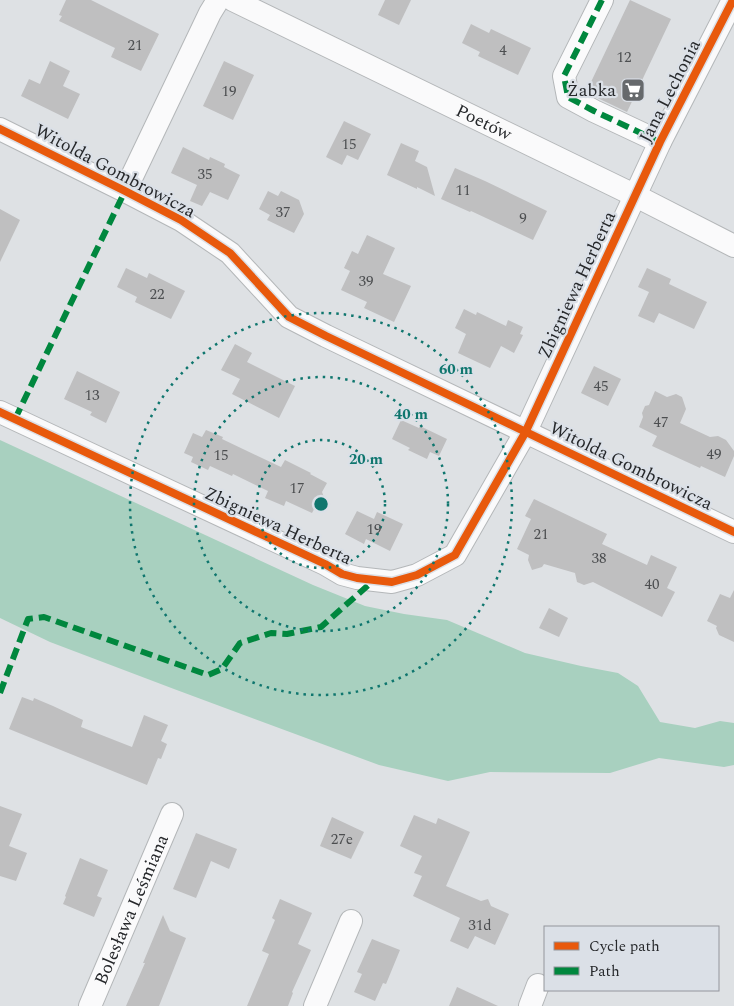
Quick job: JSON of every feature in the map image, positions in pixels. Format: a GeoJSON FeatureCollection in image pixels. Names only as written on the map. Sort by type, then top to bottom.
{"type":"FeatureCollection","features":[{"type":"Feature","properties":{"kind":"street"},"geometry":{"type":"LineString","coordinates":[[125,191],[210,12],[218,0]]}},
{"type":"Feature","properties":{"kind":"street","name":"Poetów"},"geometry":{"type":"LineString","coordinates":[[233,0],[636,196],[734,246]]}},
{"type":"Feature","properties":{"kind":"street"},"geometry":{"type":"LineString","coordinates":[[602,0],[564,76],[568,98],[660,142]]}},
{"type":"Feature","properties":{"kind":"street","name":"Jana Lechonia"},"geometry":{"type":"LineString","coordinates":[[636,196],[660,142],[729,1]]}},
{"type":"Feature","properties":{"kind":"street","name":"Witolda Gombrowicza"},"geometry":{"type":"LineString","coordinates":[[0,129],[181,220],[230,253],[289,317],[525,433],[734,532]]}},
{"type":"Feature","properties":{"kind":"street","name":"Zbigniewa Herberta"},"geometry":{"type":"LineString","coordinates":[[0,412],[325,564],[342,574],[392,582],[417,575],[455,555],[525,433],[618,230],[636,196]]}},
{"type":"Feature","properties":{"kind":"street","name":"Bolesława Leśmiana"},"geometry":{"type":"LineString","coordinates":[[90,1006],[172,814]]}},
{"type":"Feature","properties":{"kind":"street"},"geometry":{"type":"LineString","coordinates":[[316,1006],[352,921]]}},
{"type":"Feature","properties":{"kind":"street"},"geometry":{"type":"LineString","coordinates":[[530,1006],[538,985]]}},
{"type":"Feature","properties":{"kind":"green space"},"geometry":{"type":"Polygon","coordinates":[[[0,440],[313,585],[365,606],[447,620],[525,653],[618,673],[638,686],[660,722],[695,728],[720,721],[734,723],[734,765],[724,767],[659,758],[610,773],[490,772],[448,781],[379,765],[50,642],[0,618],[0,440]]]}},
{"type":"Feature","properties":{"kind":"building"},"geometry":{"type":"Polygon","coordinates":[[[66,0],[91,0],[159,34],[141,71],[111,57],[115,48],[59,21],[62,16],[59,15],[66,0]]]}},
{"type":"Feature","properties":{"kind":"building"},"geometry":{"type":"Polygon","coordinates":[[[385,0],[411,0],[399,25],[378,15],[385,0]]]}},
{"type":"Feature","properties":{"kind":"building"},"geometry":{"type":"Polygon","coordinates":[[[630,0],[671,19],[627,112],[587,93],[630,0]]]}},
{"type":"Feature","properties":{"kind":"building"},"geometry":{"type":"Polygon","coordinates":[[[471,24],[489,33],[491,29],[531,48],[518,75],[478,56],[480,52],[462,43],[471,24]]]}},
{"type":"Feature","properties":{"kind":"building"},"geometry":{"type":"Polygon","coordinates":[[[50,61],[70,71],[63,86],[80,94],[68,119],[21,96],[29,79],[40,84],[50,61]]]}},
{"type":"Feature","properties":{"kind":"building"},"geometry":{"type":"Polygon","coordinates":[[[224,61],[254,75],[233,120],[203,106],[224,61]]]}},
{"type":"Feature","properties":{"kind":"building"},"geometry":{"type":"Polygon","coordinates":[[[344,121],[371,134],[358,160],[347,155],[342,165],[326,157],[344,121]]]}},
{"type":"Feature","properties":{"kind":"building"},"geometry":{"type":"Polygon","coordinates":[[[401,143],[419,151],[415,161],[427,167],[435,196],[387,175],[401,143]]]}},
{"type":"Feature","properties":{"kind":"building"},"geometry":{"type":"Polygon","coordinates":[[[183,147],[209,160],[210,157],[225,164],[224,167],[240,175],[228,200],[210,192],[202,206],[190,201],[197,185],[171,173],[183,147]]]}},
{"type":"Feature","properties":{"kind":"building"},"geometry":{"type":"Polygon","coordinates":[[[455,168],[547,211],[533,240],[441,199],[455,168]]]}},
{"type":"Feature","properties":{"kind":"building"},"geometry":{"type":"Polygon","coordinates":[[[268,191],[278,196],[281,191],[299,200],[304,214],[294,233],[267,220],[270,215],[259,209],[268,191]]]}},
{"type":"Feature","properties":{"kind":"building"},"geometry":{"type":"Polygon","coordinates":[[[0,209],[20,220],[0,262],[0,209]]]}},
{"type":"Feature","properties":{"kind":"building"},"geometry":{"type":"Polygon","coordinates":[[[367,235],[395,248],[383,274],[411,286],[394,322],[364,308],[367,302],[341,290],[350,271],[344,268],[352,251],[358,254],[367,235]]]}},
{"type":"Feature","properties":{"kind":"building"},"geometry":{"type":"Polygon","coordinates":[[[126,268],[147,278],[149,273],[185,291],[171,319],[135,302],[137,297],[117,287],[126,268]]]}},
{"type":"Feature","properties":{"kind":"building"},"geometry":{"type":"Polygon","coordinates":[[[647,268],[671,279],[669,284],[707,302],[694,329],[659,313],[654,323],[638,316],[649,292],[638,287],[647,268]]]}},
{"type":"Feature","properties":{"kind":"building"},"geometry":{"type":"Polygon","coordinates":[[[464,309],[476,315],[477,312],[506,326],[508,320],[523,327],[520,334],[523,335],[514,353],[501,346],[490,368],[458,353],[466,334],[455,328],[464,309]]]}},
{"type":"Feature","properties":{"kind":"building"},"geometry":{"type":"Polygon","coordinates":[[[235,344],[252,353],[247,362],[295,386],[279,418],[232,394],[240,379],[221,370],[235,344]]]}},
{"type":"Feature","properties":{"kind":"building"},"geometry":{"type":"Polygon","coordinates":[[[594,366],[621,379],[608,406],[581,393],[594,366]]]}},
{"type":"Feature","properties":{"kind":"building"},"geometry":{"type":"Polygon","coordinates":[[[77,371],[120,392],[106,423],[90,415],[92,412],[64,399],[77,371]]]}},
{"type":"Feature","properties":{"kind":"building"},"geometry":{"type":"Polygon","coordinates":[[[655,391],[667,397],[676,394],[682,397],[686,409],[680,423],[710,437],[718,436],[726,440],[734,451],[734,456],[725,477],[652,446],[657,436],[639,427],[645,406],[649,405],[655,391]]]}},
{"type":"Feature","properties":{"kind":"building"},"geometry":{"type":"Polygon","coordinates":[[[401,420],[419,428],[420,426],[447,439],[439,456],[430,452],[427,459],[408,450],[410,448],[392,439],[401,420]]]}},
{"type":"Feature","properties":{"kind":"building"},"geometry":{"type":"Polygon","coordinates":[[[206,430],[281,467],[285,460],[311,473],[327,483],[322,492],[325,500],[318,502],[312,513],[286,501],[284,506],[265,498],[268,491],[233,474],[232,476],[210,466],[208,470],[191,462],[193,457],[184,453],[193,433],[202,437],[206,430]]]}},
{"type":"Feature","properties":{"kind":"building"},"geometry":{"type":"Polygon","coordinates":[[[534,499],[607,534],[602,544],[647,565],[651,555],[677,567],[667,588],[675,592],[662,617],[593,582],[584,585],[577,582],[575,573],[544,564],[542,567],[532,570],[528,560],[529,555],[517,549],[531,519],[525,516],[534,499]]]}},
{"type":"Feature","properties":{"kind":"building"},"geometry":{"type":"Polygon","coordinates":[[[357,511],[374,519],[377,512],[403,524],[390,551],[366,539],[364,544],[345,534],[357,511]]]}},
{"type":"Feature","properties":{"kind":"building"},"geometry":{"type":"Polygon","coordinates":[[[734,590],[734,642],[719,635],[717,626],[707,621],[720,594],[730,598],[734,590]]]}},
{"type":"Feature","properties":{"kind":"building"},"geometry":{"type":"Polygon","coordinates":[[[549,608],[568,618],[559,637],[539,628],[549,608]]]}},
{"type":"Feature","properties":{"kind":"building"},"geometry":{"type":"Polygon","coordinates":[[[22,697],[33,701],[34,698],[53,706],[83,720],[81,727],[132,747],[144,715],[168,725],[161,741],[167,744],[161,759],[158,758],[147,785],[9,729],[22,697]]]}},
{"type":"Feature","properties":{"kind":"building"},"geometry":{"type":"Polygon","coordinates":[[[0,806],[22,814],[9,846],[27,853],[16,881],[0,876],[0,806]]]}},
{"type":"Feature","properties":{"kind":"building"},"geometry":{"type":"Polygon","coordinates":[[[414,815],[436,824],[438,818],[470,832],[446,886],[481,901],[488,899],[491,906],[509,914],[495,945],[475,936],[468,949],[450,941],[460,918],[413,896],[422,876],[414,873],[422,856],[400,846],[414,815]]]}},
{"type":"Feature","properties":{"kind":"building"},"geometry":{"type":"Polygon","coordinates":[[[332,817],[364,832],[351,859],[320,846],[332,817]]]}},
{"type":"Feature","properties":{"kind":"building"},"geometry":{"type":"Polygon","coordinates":[[[196,833],[237,849],[229,869],[211,861],[196,898],[173,889],[196,833]]]}},
{"type":"Feature","properties":{"kind":"building"},"geometry":{"type":"Polygon","coordinates":[[[80,858],[108,870],[97,896],[102,898],[94,917],[63,904],[80,858]]]}},
{"type":"Feature","properties":{"kind":"building"},"geometry":{"type":"Polygon","coordinates":[[[280,899],[312,913],[298,944],[311,950],[292,992],[288,1006],[247,1006],[269,954],[262,951],[275,920],[272,918],[280,899]]]}},
{"type":"Feature","properties":{"kind":"building"},"geometry":{"type":"Polygon","coordinates":[[[163,915],[170,931],[186,938],[159,1006],[126,1006],[145,963],[143,963],[163,915]]]}},
{"type":"Feature","properties":{"kind":"building"},"geometry":{"type":"Polygon","coordinates":[[[372,939],[400,950],[386,984],[383,983],[375,1001],[354,992],[362,974],[357,972],[372,939]]]}},
{"type":"Feature","properties":{"kind":"building"},"geometry":{"type":"Polygon","coordinates":[[[457,987],[498,1006],[449,1006],[457,987]]]}},
{"type":"Feature","properties":{"kind":"marked path"},"geometry":{"type":"LineString","coordinates":[[602,0],[564,76],[568,97],[660,142]]}},
{"type":"Feature","properties":{"kind":"marked path"},"geometry":{"type":"LineString","coordinates":[[15,419],[125,191]]}},
{"type":"Feature","properties":{"kind":"marked path"},"geometry":{"type":"LineString","coordinates":[[0,693],[28,619],[44,617],[208,675],[222,669],[240,643],[271,633],[287,634],[321,627],[374,580]]}},
{"type":"Feature","properties":{"kind":"cycle path"},"geometry":{"type":"LineString","coordinates":[[0,412],[325,564],[342,574],[357,578],[392,582],[417,575],[455,555],[525,433],[660,142],[733,0]]}},
{"type":"Feature","properties":{"kind":"cycle path"},"geometry":{"type":"LineString","coordinates":[[0,129],[181,220],[230,253],[289,317],[734,532]]}},
{"type":"Feature","properties":{"kind":"place","name":"Żabka"},"geometry":{"type":"Point","coordinates":[633,90]}}]}
